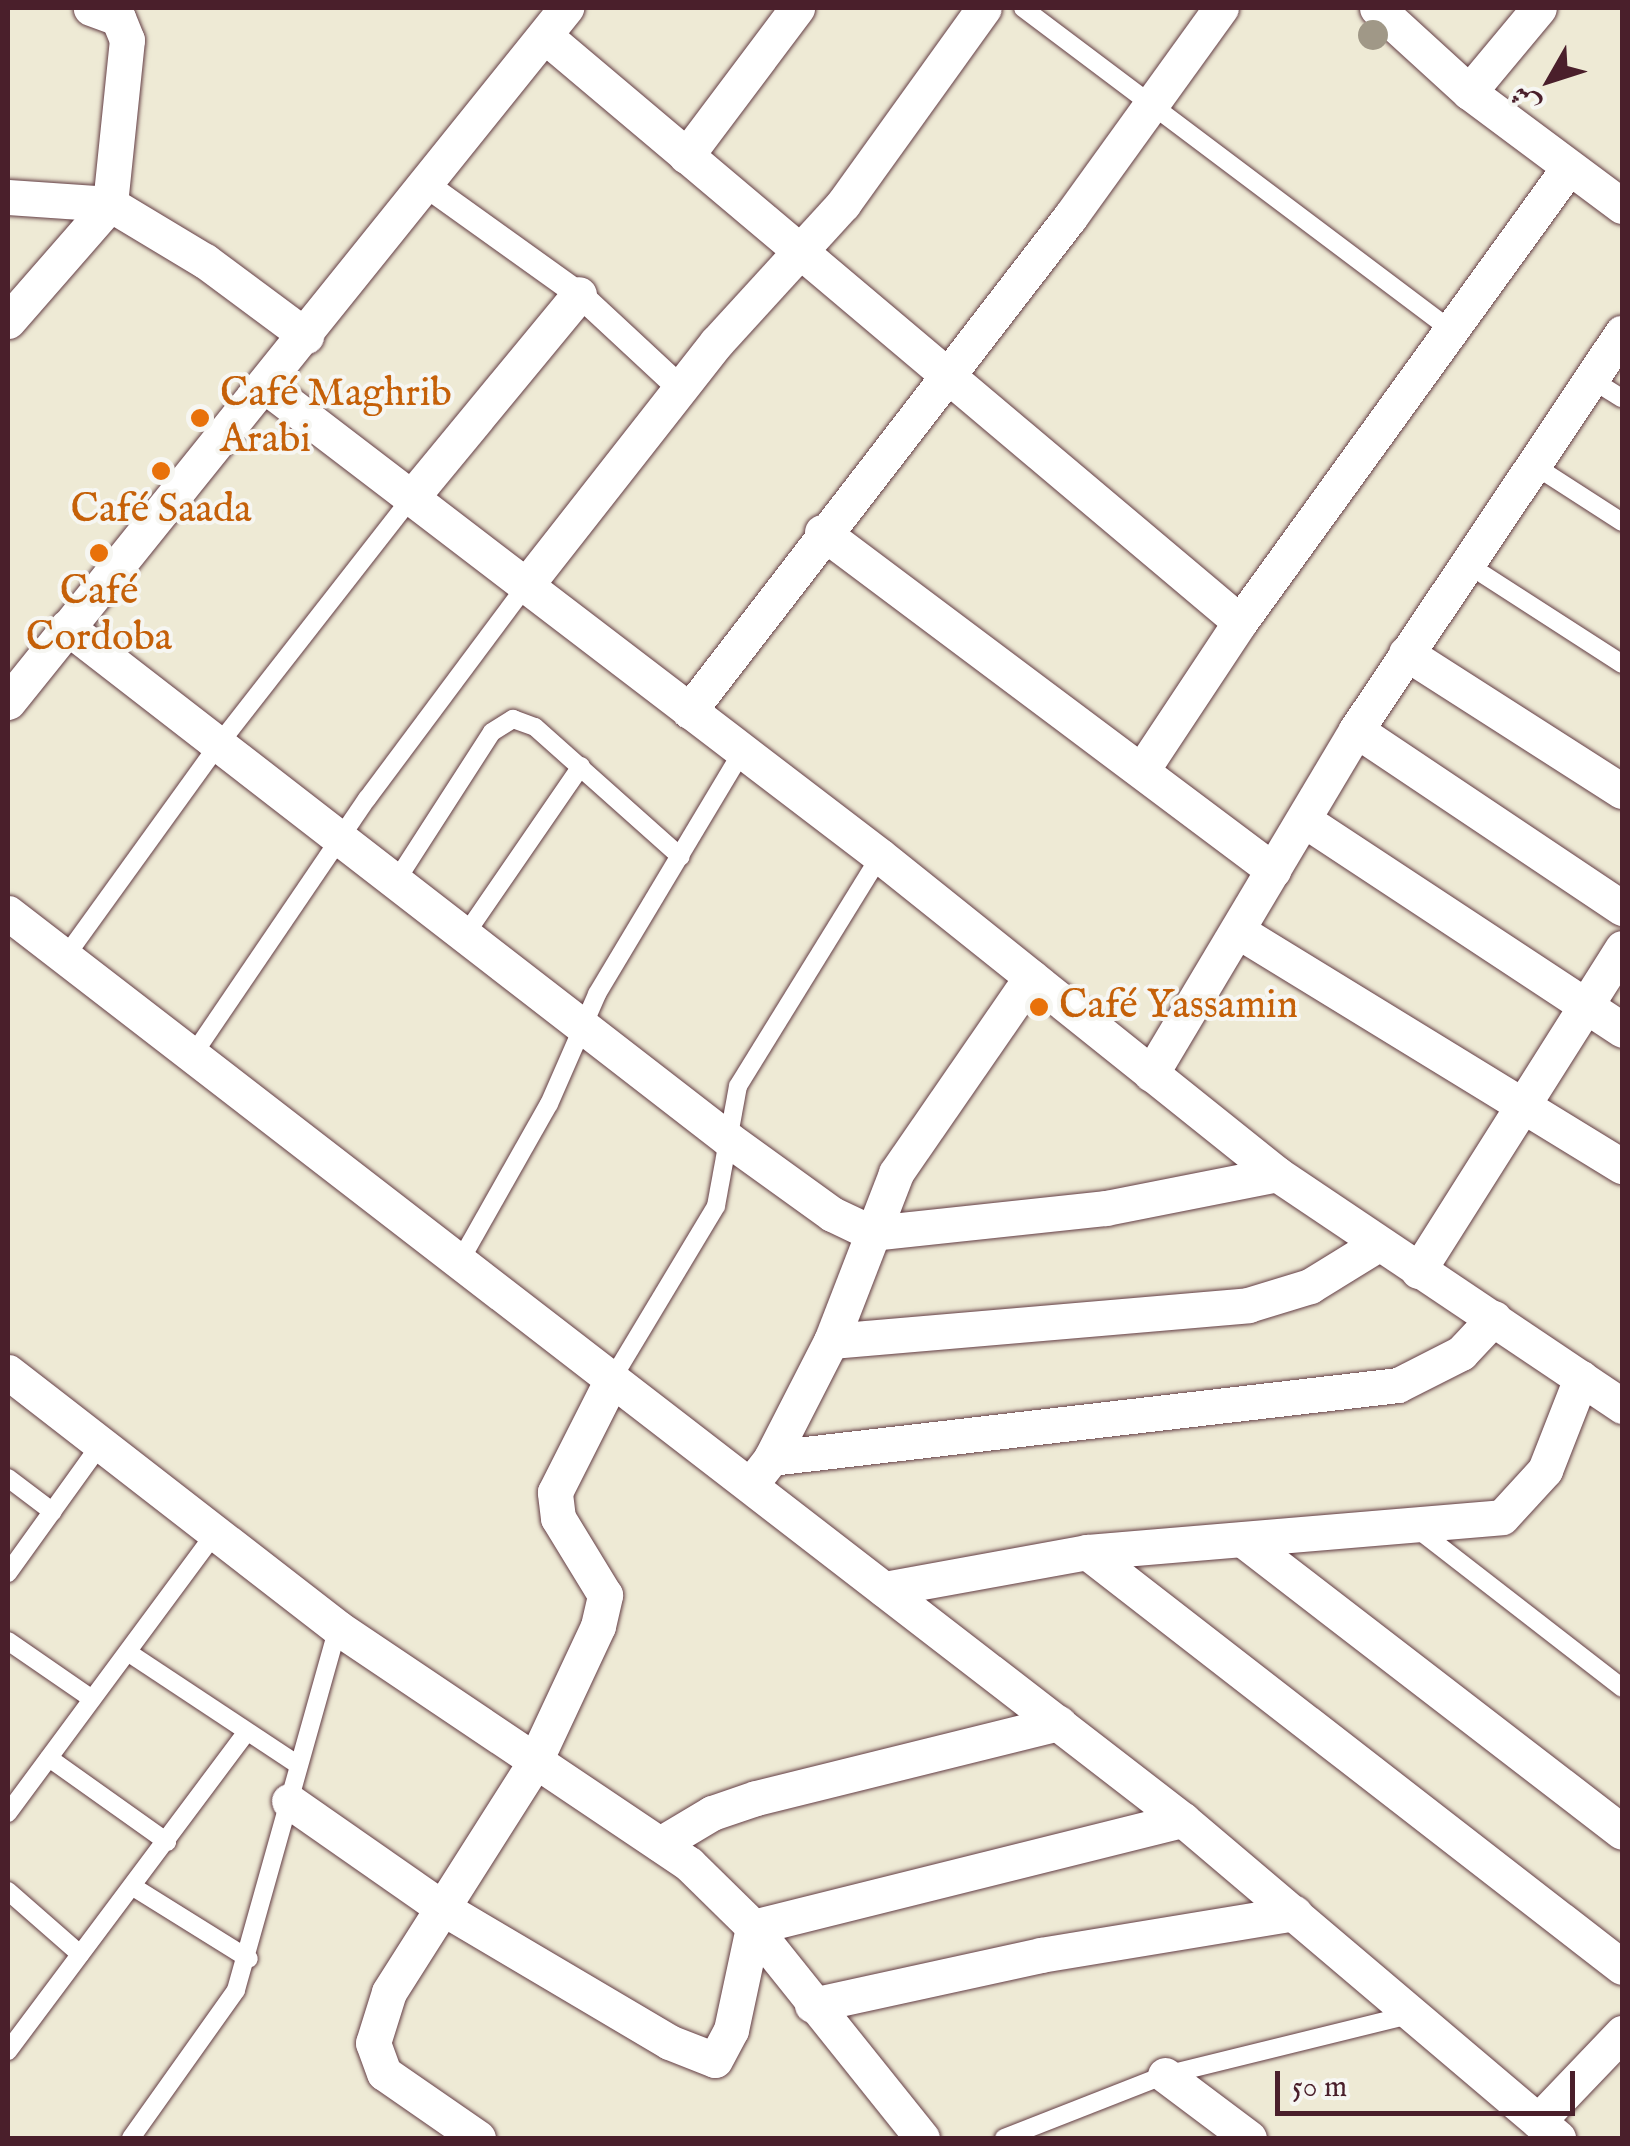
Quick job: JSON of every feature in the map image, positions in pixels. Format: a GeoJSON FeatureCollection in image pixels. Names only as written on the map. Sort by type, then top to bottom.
{"type":"FeatureCollection","features":[{"type":"Feature","properties":{"kind":"street"},"geometry":{"type":"LineString","coordinates":[[8,321],[110,204],[128,40],[118,18],[91,8]]}},
{"type":"Feature","properties":{"kind":"street"},"geometry":{"type":"LineString","coordinates":[[8,702],[428,186],[566,8]]}},
{"type":"Feature","properties":{"kind":"street"},"geometry":{"type":"LineString","coordinates":[[686,156],[797,8]]}},
{"type":"Feature","properties":{"kind":"street"},"geometry":{"type":"LineString","coordinates":[[527,584],[680,387],[893,140],[984,8]]}},
{"type":"Feature","properties":{"kind":"street"},"geometry":{"type":"LineString","coordinates":[[689,711],[1221,8]]}},
{"type":"Feature","properties":{"kind":"street"},"geometry":{"type":"LineString","coordinates":[[1377,8],[1469,92],[1622,206]]}},
{"type":"Feature","properties":{"kind":"street"},"geometry":{"type":"LineString","coordinates":[[1469,92],[1538,8]]}},
{"type":"Feature","properties":{"kind":"street"},"geometry":{"type":"LineString","coordinates":[[545,36],[1240,622]]}},
{"type":"Feature","properties":{"kind":"street"},"geometry":{"type":"LineString","coordinates":[[1142,770],[1240,622],[1568,167]]}},
{"type":"Feature","properties":{"kind":"street"},"geometry":{"type":"LineString","coordinates":[[428,186],[579,294],[680,387]]}},
{"type":"Feature","properties":{"kind":"street"},"geometry":{"type":"LineString","coordinates":[[8,197],[110,204],[205,261],[306,336]]}},
{"type":"Feature","properties":{"kind":"street"},"geometry":{"type":"LineString","coordinates":[[411,498],[579,294]]}},
{"type":"Feature","properties":{"kind":"street"},"geometry":{"type":"LineString","coordinates":[[1152,1074],[1356,730],[1463,562],[1622,333]]}},
{"type":"Feature","properties":{"kind":"street"},"geometry":{"type":"LineString","coordinates":[[264,385],[880,856],[1277,1174],[1622,1406]]}},
{"type":"Feature","properties":{"kind":"street"},"geometry":{"type":"LineString","coordinates":[[822,532],[1273,870]]}},
{"type":"Feature","properties":{"kind":"street"},"geometry":{"type":"LineString","coordinates":[[67,627],[342,836],[581,1028],[728,1139],[832,1214],[872,1233],[1106,1208],[1277,1174]]}},
{"type":"Feature","properties":{"kind":"street"},"geometry":{"type":"LineString","coordinates":[[1406,653],[1622,791]]}},
{"type":"Feature","properties":{"kind":"street"},"geometry":{"type":"LineString","coordinates":[[1356,730],[1622,908]]}},
{"type":"Feature","properties":{"kind":"street"},"geometry":{"type":"LineString","coordinates":[[1304,820],[1622,1030]]}},
{"type":"Feature","properties":{"kind":"street"},"geometry":{"type":"LineString","coordinates":[[8,913],[190,1059],[460,1261],[612,1382],[761,1471],[884,1590],[1183,1820],[1548,2130],[1622,2033]]}},
{"type":"Feature","properties":{"kind":"street"},"geometry":{"type":"LineString","coordinates":[[1238,932],[1622,1166]]}},
{"type":"Feature","properties":{"kind":"street"},"geometry":{"type":"LineString","coordinates":[[1418,1271],[1622,948]]}},
{"type":"Feature","properties":{"kind":"street"},"geometry":{"type":"LineString","coordinates":[[761,1471],[831,1341],[872,1233],[922,1129],[1030,977]]}},
{"type":"Feature","properties":{"kind":"street"},"geometry":{"type":"LineString","coordinates":[[831,1341],[1248,1304],[1310,1286],[1378,1244]]}},
{"type":"Feature","properties":{"kind":"street"},"geometry":{"type":"LineString","coordinates":[[761,1471],[1398,1385],[1461,1353],[1494,1318]]}},
{"type":"Feature","properties":{"kind":"street"},"geometry":{"type":"LineString","coordinates":[[8,1372],[338,1628],[533,1765],[660,1844],[716,1887],[752,1927],[908,2134]]}},
{"type":"Feature","properties":{"kind":"street"},"geometry":{"type":"LineString","coordinates":[[884,1590],[1087,1552],[1482,1521],[1520,1504],[1545,1470],[1581,1378]]}},
{"type":"Feature","properties":{"kind":"street"},"geometry":{"type":"LineString","coordinates":[[478,2138],[384,2072],[373,2043],[389,1992],[533,1765],[605,1604],[558,1518],[555,1492],[612,1382]]}},
{"type":"Feature","properties":{"kind":"street"},"geometry":{"type":"LineString","coordinates":[[1242,1540],[1622,1832]]}},
{"type":"Feature","properties":{"kind":"street"},"geometry":{"type":"LineString","coordinates":[[1087,1552],[1622,1967]]}},
{"type":"Feature","properties":{"kind":"street"},"geometry":{"type":"LineString","coordinates":[[660,1844],[712,1813],[756,1798],[1059,1724]]}},
{"type":"Feature","properties":{"kind":"street"},"geometry":{"type":"LineString","coordinates":[[289,1801],[441,1907],[669,2042],[714,2060],[731,2030],[752,1927]]}},
{"type":"Feature","properties":{"kind":"street"},"geometry":{"type":"LineString","coordinates":[[752,1927],[1183,1820]]}},
{"type":"Feature","properties":{"kind":"street"},"geometry":{"type":"LineString","coordinates":[[812,2005],[1041,1955],[1296,1913]]}},
{"type":"Feature","properties":{"kind":"street"},"geometry":{"type":"LineString","coordinates":[[1165,2075],[1249,2138]]}},
{"type":"Feature","properties":{"kind":"lane"},"geometry":{"type":"LineString","coordinates":[[1023,8],[1451,330]]}},
{"type":"Feature","properties":{"kind":"lane"},"geometry":{"type":"LineString","coordinates":[[1590,379],[1622,398]]}},
{"type":"Feature","properties":{"kind":"lane"},"geometry":{"type":"LineString","coordinates":[[1532,464],[1622,522]]}},
{"type":"Feature","properties":{"kind":"lane"},"geometry":{"type":"LineString","coordinates":[[63,960],[219,744],[411,498]]}},
{"type":"Feature","properties":{"kind":"lane"},"geometry":{"type":"LineString","coordinates":[[1463,562],[1622,664]]}},
{"type":"Feature","properties":{"kind":"lane"},"geometry":{"type":"LineString","coordinates":[[190,1059],[342,836],[527,584]]}},
{"type":"Feature","properties":{"kind":"lane"},"geometry":{"type":"LineString","coordinates":[[396,881],[492,732],[508,721],[535,727],[681,857]]}},
{"type":"Feature","properties":{"kind":"lane"},"geometry":{"type":"LineString","coordinates":[[460,1261],[549,1104],[581,1028],[742,752]]}},
{"type":"Feature","properties":{"kind":"lane"},"geometry":{"type":"LineString","coordinates":[[466,935],[581,766]]}},
{"type":"Feature","properties":{"kind":"lane"},"geometry":{"type":"LineString","coordinates":[[612,1382],[716,1206],[738,1086],[880,856]]}},
{"type":"Feature","properties":{"kind":"lane"},"geometry":{"type":"LineString","coordinates":[[8,1573],[100,1445]]}},
{"type":"Feature","properties":{"kind":"lane"},"geometry":{"type":"LineString","coordinates":[[8,1478],[53,1512]]}},
{"type":"Feature","properties":{"kind":"lane"},"geometry":{"type":"LineString","coordinates":[[1416,1527],[1622,1688]]}},
{"type":"Feature","properties":{"kind":"lane"},"geometry":{"type":"LineString","coordinates":[[10,1805],[129,1653],[215,1533]]}},
{"type":"Feature","properties":{"kind":"lane"},"geometry":{"type":"LineString","coordinates":[[131,2138],[214,2026],[249,1958],[338,1628]]}},
{"type":"Feature","properties":{"kind":"lane"},"geometry":{"type":"LineString","coordinates":[[8,1641],[92,1699]]}},
{"type":"Feature","properties":{"kind":"lane"},"geometry":{"type":"LineString","coordinates":[[129,1653],[298,1765]]}},
{"type":"Feature","properties":{"kind":"lane"},"geometry":{"type":"LineString","coordinates":[[8,2051],[134,1888],[246,1732]]}},
{"type":"Feature","properties":{"kind":"lane"},"geometry":{"type":"LineString","coordinates":[[49,1758],[166,1842]]}},
{"type":"Feature","properties":{"kind":"lane"},"geometry":{"type":"LineString","coordinates":[[134,1888],[249,1958]]}},
{"type":"Feature","properties":{"kind":"lane"},"geometry":{"type":"LineString","coordinates":[[8,1891],[80,1954]]}},
{"type":"Feature","properties":{"kind":"lane"},"geometry":{"type":"LineString","coordinates":[[1004,2138],[1165,2075],[1413,2014]]}},
{"type":"Feature","properties":{"kind":"place","name":"Café Maghrib Arabi"},"geometry":{"type":"Point","coordinates":[200,418]}},
{"type":"Feature","properties":{"kind":"place","name":"Café Saada"},"geometry":{"type":"Point","coordinates":[161,471]}},
{"type":"Feature","properties":{"kind":"place","name":"Café Cordoba"},"geometry":{"type":"Point","coordinates":[99,553]}},
{"type":"Feature","properties":{"kind":"place","name":"Café Yassamin"},"geometry":{"type":"Point","coordinates":[1039,1007]}}]}
